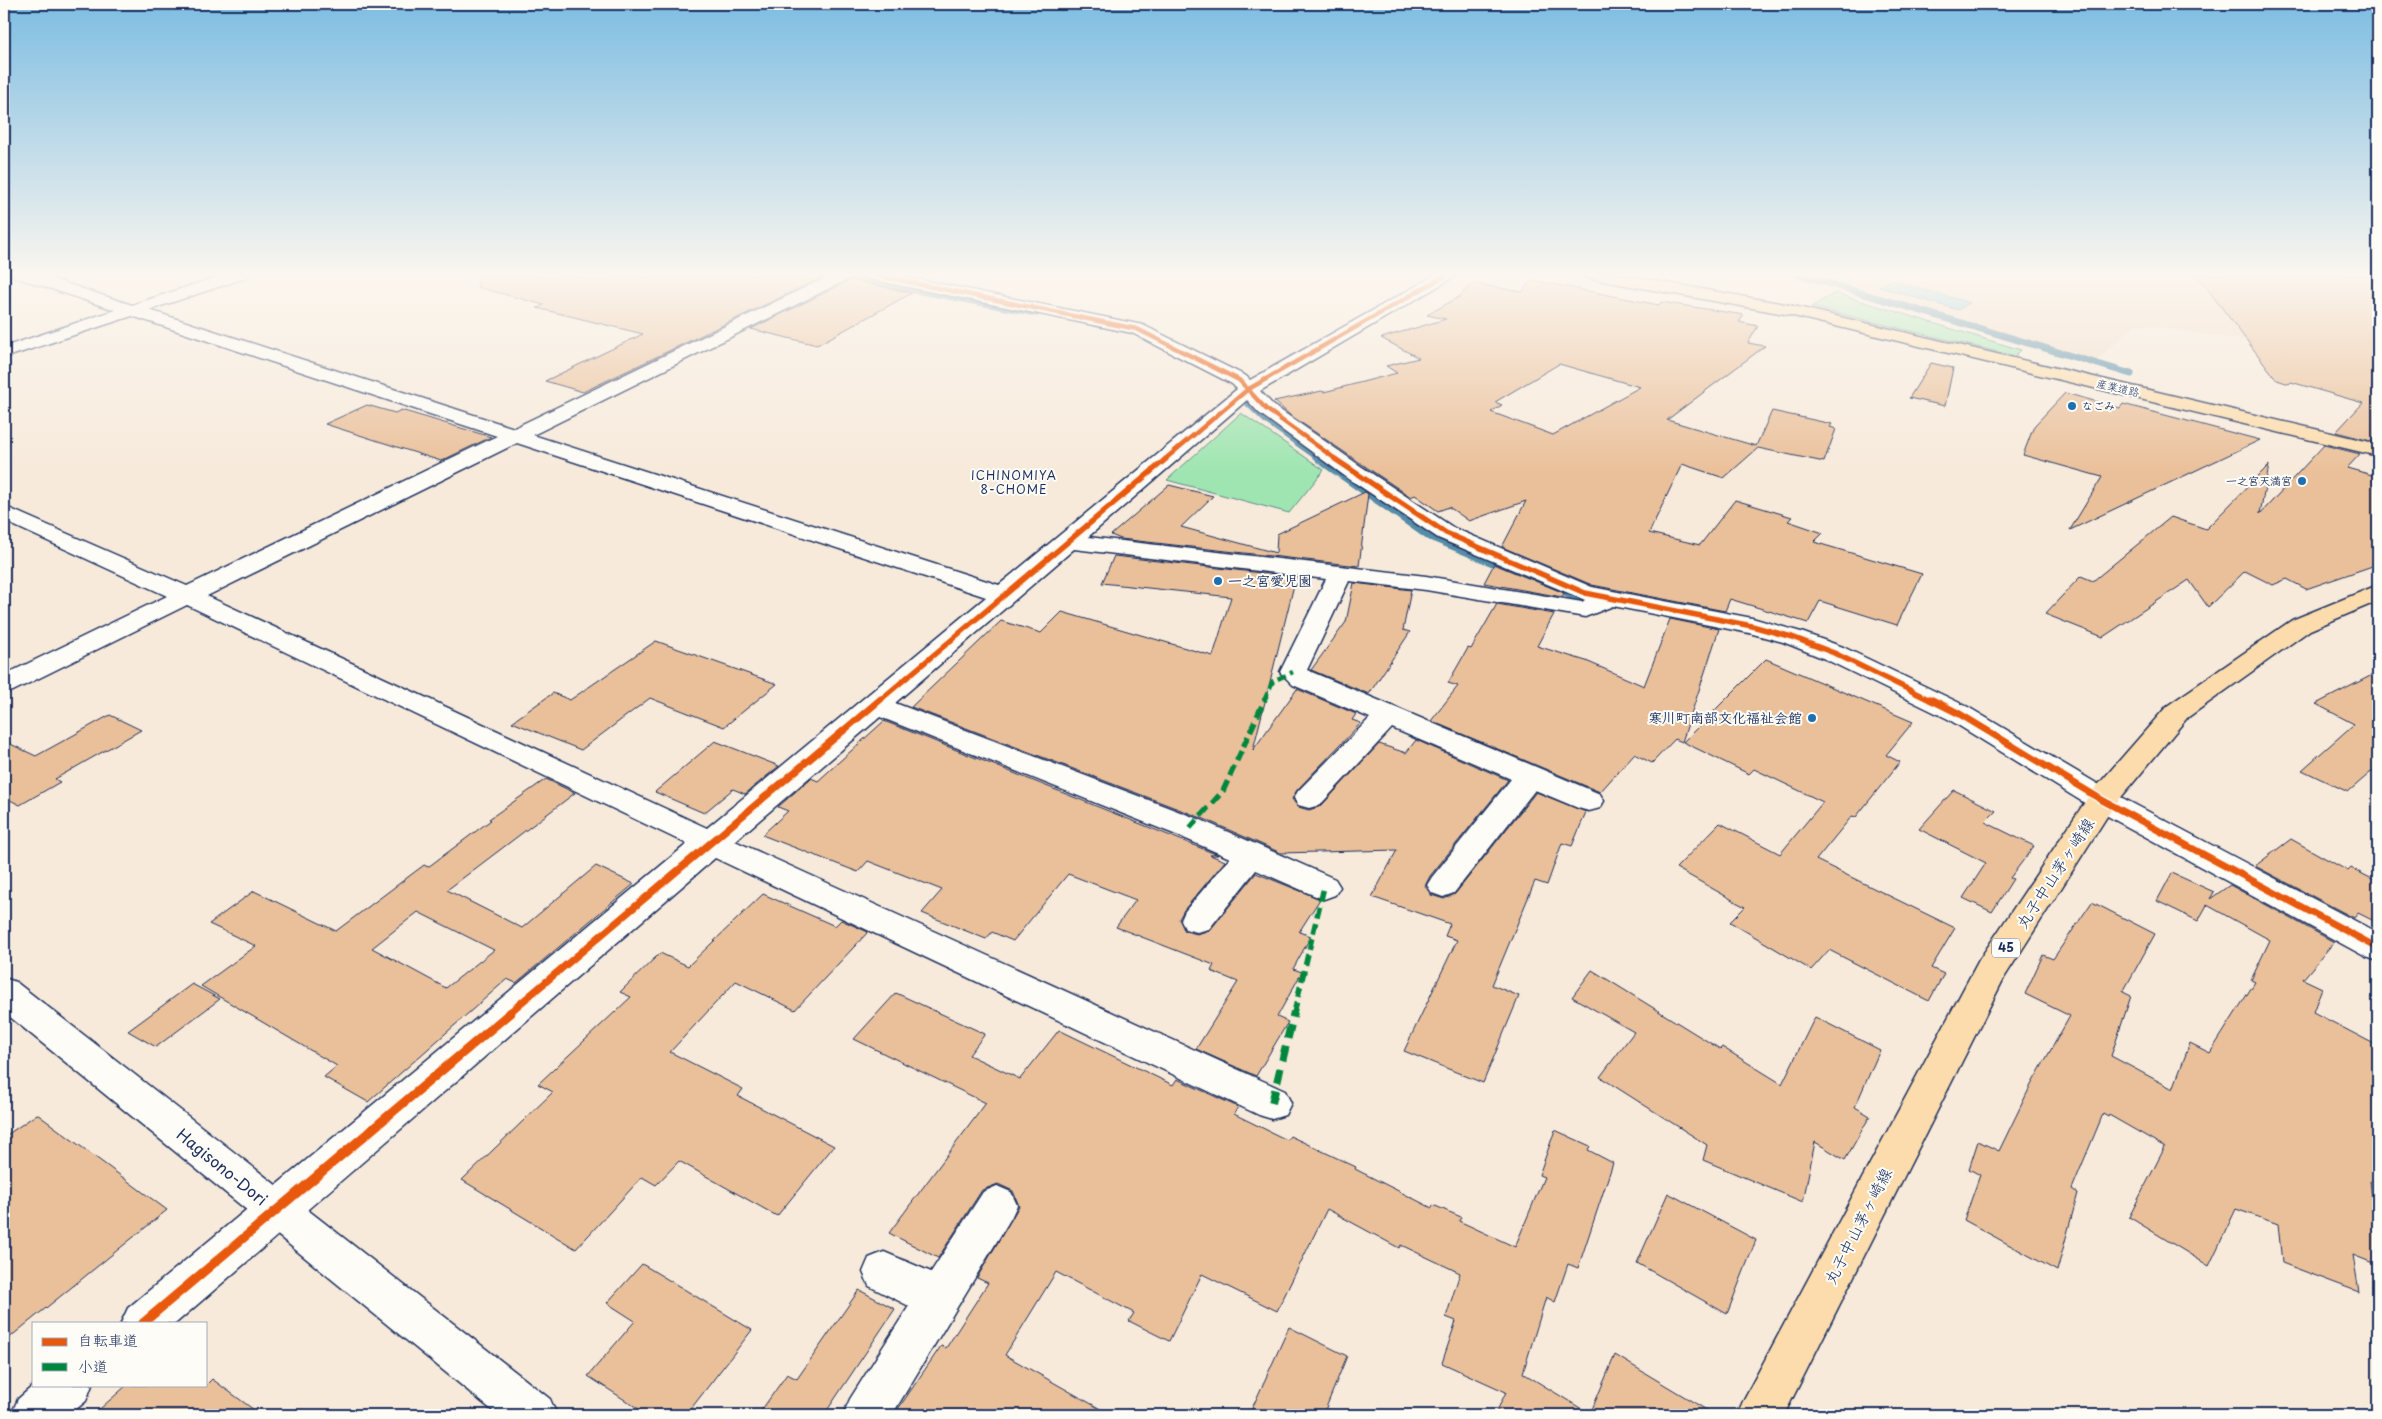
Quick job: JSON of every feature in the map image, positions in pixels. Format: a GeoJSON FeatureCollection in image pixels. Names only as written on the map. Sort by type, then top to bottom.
{"type":"FeatureCollection","features":[{"type":"Feature","properties":{"kind":"main road","name":"産業道路"},"geometry":{"type":"LineString","coordinates":[[1916,340],[2378,450]]}},
{"type":"Feature","properties":{"kind":"main road","name":"丸子中山茅ヶ崎線"},"geometry":{"type":"LineString","coordinates":[[1760,1415],[1991,970],[2102,800],[2177,712],[2301,625],[2378,592]]}},
{"type":"Feature","properties":{"kind":"street"},"geometry":{"type":"LineString","coordinates":[[4,353],[42,340]]}},
{"type":"Feature","properties":{"kind":"street"},"geometry":{"type":"LineString","coordinates":[[226,340],[1004,594]]}},
{"type":"Feature","properties":{"kind":"street"},"geometry":{"type":"LineString","coordinates":[[4,685],[710,340]]}},
{"type":"Feature","properties":{"kind":"street"},"geometry":{"type":"LineString","coordinates":[[1160,340],[1239,380],[1266,409],[1354,472],[1446,533],[1585,593],[1600,603],[1752,626],[1792,637],[1834,653],[1958,713],[2102,800],[2378,948]]}},
{"type":"Feature","properties":{"kind":"street"},"geometry":{"type":"LineString","coordinates":[[144,1322],[1247,390],[1333,340]]}},
{"type":"Feature","properties":{"kind":"street"},"geometry":{"type":"LineString","coordinates":[[4,513],[188,596],[712,844],[1272,1103]]}},
{"type":"Feature","properties":{"kind":"street"},"geometry":{"type":"LineString","coordinates":[[1067,542],[1426,583],[1585,610],[1600,603]]}},
{"type":"Feature","properties":{"kind":"street"},"geometry":{"type":"LineString","coordinates":[[1341,573],[1292,672],[1302,679],[1589,801]]}},
{"type":"Feature","properties":{"kind":"street"},"geometry":{"type":"LineString","coordinates":[[875,705],[1181,825],[1324,888]]}},
{"type":"Feature","properties":{"kind":"street"},"geometry":{"type":"LineString","coordinates":[[1309,798],[1388,716]]}},
{"type":"Feature","properties":{"kind":"street"},"geometry":{"type":"LineString","coordinates":[[1443,885],[1530,776]]}},
{"type":"Feature","properties":{"kind":"street"},"geometry":{"type":"LineString","coordinates":[[1197,920],[1250,855]]}},
{"type":"Feature","properties":{"kind":"street","name":"Hagisono-Dori"},"geometry":{"type":"LineString","coordinates":[[4,992],[534,1415]]}},
{"type":"Feature","properties":{"kind":"street"},"geometry":{"type":"LineString","coordinates":[[866,1415],[997,1205]]}},
{"type":"Feature","properties":{"kind":"street"},"geometry":{"type":"LineString","coordinates":[[884,1272],[940,1298]]}},
{"type":"Feature","properties":{"kind":"street"},"geometry":{"type":"LineString","coordinates":[[34,1415],[69,1386]]}},
{"type":"Feature","properties":{"kind":"shaded area"},"geometry":{"type":"Polygon","coordinates":[[[2024,340],[2118,340],[2095,362],[2024,340]]]}},
{"type":"Feature","properties":{"kind":"shaded area"},"geometry":{"type":"Polygon","coordinates":[[[2242,340],[2378,340],[2378,361],[2242,340]]]}},
{"type":"Feature","properties":{"kind":"green space"},"geometry":{"type":"Polygon","coordinates":[[[1949,340],[1989,340],[2021,350],[2015,356],[1949,340]]]}},
{"type":"Feature","properties":{"kind":"green space"},"geometry":{"type":"Polygon","coordinates":[[[1241,413],[1324,470],[1289,513],[1167,480],[1241,413]]]}},
{"type":"Feature","properties":{"kind":"building"},"geometry":{"type":"Polygon","coordinates":[[[630,340],[691,340],[583,392],[545,381],[630,340]]]}},
{"type":"Feature","properties":{"kind":"building"},"geometry":{"type":"Polygon","coordinates":[[[797,340],[826,340],[817,345],[797,340]]]}},
{"type":"Feature","properties":{"kind":"building"},"geometry":{"type":"Polygon","coordinates":[[[1385,340],[1750,340],[1748,343],[1765,346],[1667,420],[1756,446],[1772,411],[1832,424],[1830,427],[1836,429],[1824,462],[1758,448],[1724,478],[1682,464],[1649,533],[1700,545],[1735,500],[1792,517],[1788,521],[1823,533],[1814,542],[1922,574],[1897,625],[1820,601],[1808,623],[1730,599],[1725,611],[1592,585],[1502,547],[1526,501],[1469,521],[1449,507],[1438,511],[1415,495],[1411,497],[1372,471],[1290,415],[1274,401],[1324,392],[1397,373],[1386,366],[1419,358],[1385,340]],[[1559,364],[1495,402],[1502,405],[1491,412],[1553,435],[1640,387],[1559,364]]]}},
{"type":"Feature","properties":{"kind":"building"},"geometry":{"type":"Polygon","coordinates":[[[2247,340],[2378,340],[2378,433],[2371,441],[2336,432],[2363,403],[2291,382],[2289,384],[2277,380],[2247,340]]]}},
{"type":"Feature","properties":{"kind":"building"},"geometry":{"type":"Polygon","coordinates":[[[1931,363],[1953,368],[1945,406],[1909,398],[1931,363]]]}},
{"type":"Feature","properties":{"kind":"building"},"geometry":{"type":"Polygon","coordinates":[[[2065,393],[2120,408],[2123,404],[2260,440],[2070,530],[2102,477],[2023,455],[2034,426],[2065,393]]]}},
{"type":"Feature","properties":{"kind":"building"},"geometry":{"type":"Polygon","coordinates":[[[367,405],[395,413],[401,410],[491,437],[441,461],[325,424],[367,405]]]}},
{"type":"Feature","properties":{"kind":"building"},"geometry":{"type":"Polygon","coordinates":[[[2324,445],[2360,454],[2347,468],[2372,475],[2378,499],[2378,564],[2306,589],[2287,579],[2273,585],[2245,571],[2208,607],[2189,580],[2103,637],[2045,614],[2081,576],[2093,581],[2171,517],[2206,529],[2269,465],[2260,514],[2324,445]]]}},
{"type":"Feature","properties":{"kind":"building"},"geometry":{"type":"Polygon","coordinates":[[[1169,485],[1213,496],[1181,527],[1276,553],[1277,534],[1365,492],[1368,494],[1359,566],[1121,539],[1111,535],[1169,485]]]}},
{"type":"Feature","properties":{"kind":"building"},"geometry":{"type":"Polygon","coordinates":[[[1114,556],[1296,577],[1253,750],[1297,689],[1356,714],[1352,720],[1361,723],[1297,790],[1292,799],[1298,807],[1309,810],[1321,806],[1379,744],[1406,753],[1416,740],[1508,780],[1430,876],[1425,886],[1431,895],[1444,899],[1455,894],[1536,792],[1586,812],[1572,846],[1562,843],[1547,885],[1535,881],[1492,985],[1519,996],[1483,1083],[1404,1051],[1457,940],[1445,936],[1450,924],[1372,897],[1397,850],[1281,853],[1202,818],[911,707],[1001,621],[1041,633],[1062,612],[1213,656],[1231,597],[1102,583],[1114,556]]]}},
{"type":"Feature","properties":{"kind":"building"},"geometry":{"type":"Polygon","coordinates":[[[1494,564],[1564,593],[1562,597],[1484,583],[1494,564]]]}},
{"type":"Feature","properties":{"kind":"building"},"geometry":{"type":"Polygon","coordinates":[[[1354,583],[1411,590],[1403,630],[1410,632],[1369,694],[1311,670],[1346,622],[1354,583]]]}},
{"type":"Feature","properties":{"kind":"building"},"geometry":{"type":"Polygon","coordinates":[[[1497,604],[1554,614],[1537,646],[1586,661],[1644,686],[1670,619],[1719,629],[1682,742],[1675,739],[1652,763],[1634,754],[1600,792],[1431,721],[1458,686],[1448,683],[1468,648],[1471,649],[1497,604]]]}},
{"type":"Feature","properties":{"kind":"building"},"geometry":{"type":"Polygon","coordinates":[[[656,641],[777,684],[724,727],[650,698],[581,750],[512,722],[553,693],[570,700],[656,641]]]}},
{"type":"Feature","properties":{"kind":"building"},"geometry":{"type":"Polygon","coordinates":[[[1766,659],[1913,722],[1886,755],[1900,762],[1856,817],[1852,816],[1816,860],[1955,928],[1931,968],[1944,974],[1929,1001],[1829,950],[1811,970],[1730,922],[1745,907],[1676,868],[1720,823],[1780,854],[1823,802],[1754,769],[1749,774],[1683,742],[1766,659]]]}},
{"type":"Feature","properties":{"kind":"building"},"geometry":{"type":"Polygon","coordinates":[[[2378,672],[2378,766],[2348,792],[2302,770],[2354,724],[2316,704],[2378,672]]]}},
{"type":"Feature","properties":{"kind":"building"},"geometry":{"type":"Polygon","coordinates":[[[110,715],[141,730],[55,779],[60,782],[20,805],[4,797],[4,741],[36,756],[110,715]]]}},
{"type":"Feature","properties":{"kind":"building"},"geometry":{"type":"Polygon","coordinates":[[[884,721],[1218,855],[1210,855],[1225,861],[1184,910],[1179,919],[1185,931],[1197,934],[1210,930],[1256,873],[1320,899],[1299,932],[1311,936],[1293,969],[1302,972],[1277,1017],[1288,1022],[1256,1076],[1196,1049],[1238,982],[1211,971],[1214,965],[1116,927],[1136,900],[1068,874],[1013,941],[992,932],[986,939],[922,913],[942,890],[868,861],[858,872],[762,835],[788,811],[778,807],[811,778],[818,781],[884,721]]]}},
{"type":"Feature","properties":{"kind":"building"},"geometry":{"type":"Polygon","coordinates":[[[715,741],[779,766],[745,794],[733,789],[704,813],[655,792],[715,741]]]}},
{"type":"Feature","properties":{"kind":"building"},"geometry":{"type":"Polygon","coordinates":[[[546,779],[575,793],[447,890],[522,928],[596,866],[634,884],[516,983],[507,979],[368,1102],[324,1077],[337,1066],[201,986],[256,946],[209,924],[254,891],[336,931],[424,865],[428,867],[491,820],[489,819],[546,779]],[[418,912],[372,948],[446,988],[494,950],[418,912]]]}},
{"type":"Feature","properties":{"kind":"building"},"geometry":{"type":"Polygon","coordinates":[[[1954,790],[1996,811],[1985,822],[2034,846],[2010,878],[2013,879],[1992,912],[1963,898],[1986,863],[1919,829],[1954,790]]]}},
{"type":"Feature","properties":{"kind":"building"},"geometry":{"type":"Polygon","coordinates":[[[2291,839],[2348,871],[2351,868],[2378,882],[2378,923],[2358,913],[2354,918],[2255,866],[2291,839]]]}},
{"type":"Feature","properties":{"kind":"building"},"geometry":{"type":"Polygon","coordinates":[[[2172,873],[2214,892],[2210,899],[2230,885],[2334,942],[2303,979],[2322,988],[2313,1012],[2378,1046],[2378,1186],[2370,1181],[2378,1246],[2378,1265],[2353,1255],[2359,1292],[2282,1263],[2278,1224],[2236,1209],[2209,1266],[2129,1217],[2165,1147],[2109,1115],[2108,1117],[2103,1114],[2072,1189],[2078,1193],[2057,1271],[1964,1220],[1980,1175],[1969,1169],[1978,1141],[1999,1151],[2031,1085],[2070,1016],[2025,994],[2043,955],[2053,959],[2092,902],[2155,934],[2123,992],[2131,996],[2111,1056],[2173,1089],[2190,1043],[2210,1053],[2255,982],[2251,980],[2270,940],[2207,905],[2198,921],[2157,901],[2172,873]]]}},
{"type":"Feature","properties":{"kind":"building"},"geometry":{"type":"Polygon","coordinates":[[[763,894],[835,926],[841,920],[868,932],[795,1010],[736,981],[670,1052],[743,1089],[738,1096],[834,1146],[777,1216],[679,1161],[656,1185],[642,1177],[576,1249],[462,1180],[553,1092],[538,1084],[631,997],[620,992],[660,953],[688,966],[763,894]]]}},
{"type":"Feature","properties":{"kind":"building"},"geometry":{"type":"Polygon","coordinates":[[[1592,970],[1720,1049],[1722,1047],[1782,1084],[1815,1017],[1880,1050],[1855,1107],[1870,1116],[1845,1160],[1815,1142],[1803,1202],[1703,1160],[1707,1145],[1600,1077],[1634,1032],[1572,997],[1592,970]]]}},
{"type":"Feature","properties":{"kind":"building"},"geometry":{"type":"Polygon","coordinates":[[[192,984],[220,999],[156,1047],[128,1031],[192,984]]]}},
{"type":"Feature","properties":{"kind":"building"},"geometry":{"type":"Polygon","coordinates":[[[896,993],[985,1034],[969,1055],[1020,1079],[1059,1030],[1173,1085],[1177,1079],[1238,1107],[1234,1114],[1287,1140],[1290,1136],[1356,1167],[1355,1169],[1432,1208],[1433,1205],[1461,1217],[1459,1221],[1515,1247],[1544,1177],[1539,1175],[1555,1130],[1590,1146],[1588,1150],[1613,1163],[1578,1268],[1568,1264],[1555,1302],[1546,1297],[1523,1373],[1590,1414],[1615,1355],[1715,1415],[1495,1415],[1506,1392],[1442,1363],[1456,1321],[1446,1317],[1460,1273],[1401,1245],[1399,1248],[1327,1209],[1277,1311],[1202,1274],[1169,1341],[1129,1321],[1134,1313],[1056,1272],[1005,1355],[1111,1415],[894,1415],[941,1346],[946,1348],[988,1283],[977,1278],[1019,1206],[1013,1191],[998,1184],[982,1190],[938,1258],[889,1233],[986,1103],[854,1039],[896,993]]]}},
{"type":"Feature","properties":{"kind":"building"},"geometry":{"type":"Polygon","coordinates":[[[37,1114],[167,1210],[4,1342],[4,1137],[37,1114]]]}},
{"type":"Feature","properties":{"kind":"building"},"geometry":{"type":"Polygon","coordinates":[[[1668,1193],[1756,1240],[1727,1314],[1637,1263],[1668,1193]]]}},
{"type":"Feature","properties":{"kind":"building"},"geometry":{"type":"Polygon","coordinates":[[[642,1264],[752,1330],[686,1415],[648,1415],[588,1376],[635,1321],[607,1303],[642,1264]]]}},
{"type":"Feature","properties":{"kind":"building"},"geometry":{"type":"Polygon","coordinates":[[[859,1290],[895,1309],[824,1415],[758,1415],[787,1374],[797,1379],[859,1290]]]}},
{"type":"Feature","properties":{"kind":"building"},"geometry":{"type":"Polygon","coordinates":[[[1289,1327],[1347,1356],[1323,1415],[1249,1415],[1289,1327]]]}},
{"type":"Feature","properties":{"kind":"building"},"geometry":{"type":"Polygon","coordinates":[[[212,1379],[261,1415],[93,1415],[126,1386],[208,1386],[212,1379]]]}},
{"type":"Feature","properties":{"kind":"waterway"},"geometry":{"type":"LineString","coordinates":[[2019,340],[2131,374]]}},
{"type":"Feature","properties":{"kind":"waterway"},"geometry":{"type":"LineString","coordinates":[[1248,403],[1267,421],[1322,460]]}},
{"type":"Feature","properties":{"kind":"waterway"},"geometry":{"type":"LineString","coordinates":[[1320,459],[1428,535],[1582,599]]}},
{"type":"Feature","properties":{"kind":"marked path"},"geometry":{"type":"LineString","coordinates":[[1190,828],[1223,791],[1273,681],[1293,672]]}},
{"type":"Feature","properties":{"kind":"marked path"},"geometry":{"type":"LineString","coordinates":[[1272,1103],[1324,887]]}},
{"type":"Feature","properties":{"kind":"cycle path"},"geometry":{"type":"LineString","coordinates":[[1159,340],[1239,380],[1266,409],[1354,472],[1446,533],[1585,593],[1752,626],[1792,637],[1834,653],[1958,713],[2102,800],[2378,948]]}},
{"type":"Feature","properties":{"kind":"cycle path"},"geometry":{"type":"LineString","coordinates":[[144,1322],[1247,390],[1333,340]]}},
{"type":"Feature","properties":{"kind":"place","name":"なごみ"},"geometry":{"type":"Point","coordinates":[2072,406]}},
{"type":"Feature","properties":{"kind":"place","name":"一之宮天満宮"},"geometry":{"type":"Point","coordinates":[2302,481]}},
{"type":"Feature","properties":{"kind":"place","name":"一之宮愛児園"},"geometry":{"type":"Point","coordinates":[1218,581]}},
{"type":"Feature","properties":{"kind":"place","name":"寒川町南部文化福祉会館"},"geometry":{"type":"Point","coordinates":[1812,718]}},
{"type":"Feature","properties":{"kind":"district","name":"ICHINOMIYA 8-CHOME"},"geometry":{"type":"Point","coordinates":[1014,483]}}]}
